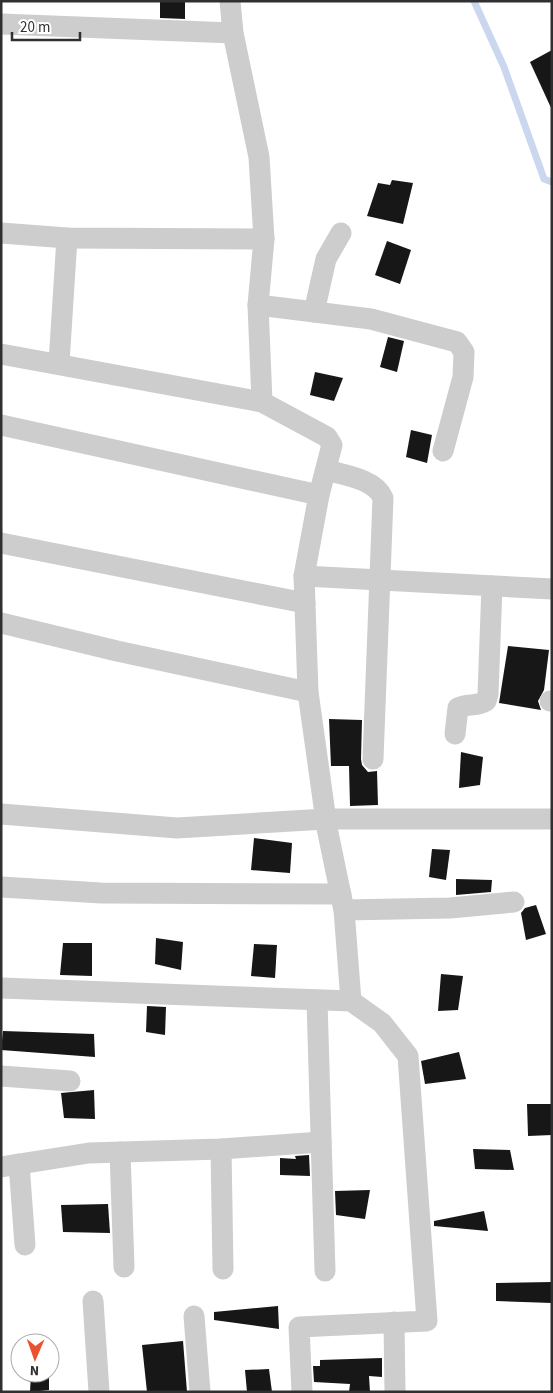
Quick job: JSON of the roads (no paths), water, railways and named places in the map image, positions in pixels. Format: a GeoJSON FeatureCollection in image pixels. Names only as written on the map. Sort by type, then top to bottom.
{"type":"FeatureCollection","features":[{"type":"Feature","properties":{"kind":"street"},"geometry":{"type":"LineString","coordinates":[[230,1],[233,33],[259,157],[264,239],[258,305],[262,402]]}},
{"type":"Feature","properties":{"kind":"street"},"geometry":{"type":"LineString","coordinates":[[1,24],[233,33]]}},
{"type":"Feature","properties":{"kind":"street"},"geometry":{"type":"LineString","coordinates":[[1,233],[67,238],[264,239]]}},
{"type":"Feature","properties":{"kind":"street"},"geometry":{"type":"LineString","coordinates":[[314,312],[326,259],[341,233]]}},
{"type":"Feature","properties":{"kind":"street"},"geometry":{"type":"LineString","coordinates":[[59,363],[67,238]]}},
{"type":"Feature","properties":{"kind":"street"},"geometry":{"type":"LineString","coordinates":[[258,305],[371,319],[457,342],[464,352],[463,377],[443,451]]}},
{"type":"Feature","properties":{"kind":"street"},"geometry":{"type":"LineString","coordinates":[[1,354],[59,363],[262,402],[327,437],[332,445],[319,495],[304,576],[308,692],[326,819],[342,902],[351,1001]]}},
{"type":"Feature","properties":{"kind":"street"},"geometry":{"type":"LineString","coordinates":[[1,426],[319,495]]}},
{"type":"Feature","properties":{"kind":"street"},"geometry":{"type":"LineString","coordinates":[[326,470],[372,485],[380,490],[384,498],[373,759]]}},
{"type":"Feature","properties":{"kind":"street"},"geometry":{"type":"LineString","coordinates":[[1,543],[305,603]]}},
{"type":"Feature","properties":{"kind":"street"},"geometry":{"type":"LineString","coordinates":[[304,576],[552,589]]}},
{"type":"Feature","properties":{"kind":"street"},"geometry":{"type":"LineString","coordinates":[[455,734],[458,708],[464,705],[479,705],[486,701],[488,694],[492,586]]}},
{"type":"Feature","properties":{"kind":"street"},"geometry":{"type":"LineString","coordinates":[[1,623],[117,651],[308,692]]}},
{"type":"Feature","properties":{"kind":"street"},"geometry":{"type":"LineString","coordinates":[[1,814],[177,828],[326,819],[552,819]]}},
{"type":"Feature","properties":{"kind":"street"},"geometry":{"type":"LineString","coordinates":[[1,887],[450,908],[514,902]]}},
{"type":"Feature","properties":{"kind":"street"},"geometry":{"type":"LineString","coordinates":[[1,988],[351,1001],[382,1023],[408,1056],[427,1321],[299,1327],[302,1392]]}},
{"type":"Feature","properties":{"kind":"street"},"geometry":{"type":"LineString","coordinates":[[317,1001],[325,1270]]}},
{"type":"Feature","properties":{"kind":"street"},"geometry":{"type":"LineString","coordinates":[[1,1076],[70,1080]]}},
{"type":"Feature","properties":{"kind":"street"},"geometry":{"type":"LineString","coordinates":[[26,1245],[10,1166],[89,1153],[222,1149],[321,1142]]}},
{"type":"Feature","properties":{"kind":"street"},"geometry":{"type":"LineString","coordinates":[[222,1149],[223,1269]]}},
{"type":"Feature","properties":{"kind":"street"},"geometry":{"type":"LineString","coordinates":[[120,1152],[124,1267]]}},
{"type":"Feature","properties":{"kind":"street"},"geometry":{"type":"LineString","coordinates":[[93,1302],[99,1392]]}},
{"type":"Feature","properties":{"kind":"street"},"geometry":{"type":"LineString","coordinates":[[194,1316],[200,1392]]}},
{"type":"Feature","properties":{"kind":"street"},"geometry":{"type":"LineString","coordinates":[[394,1322],[395,1392]]}},
{"type":"Feature","properties":{"kind":"waterway"},"geometry":{"type":"LineString","coordinates":[[474,1],[504,67],[544,179],[552,182]]}}]}
